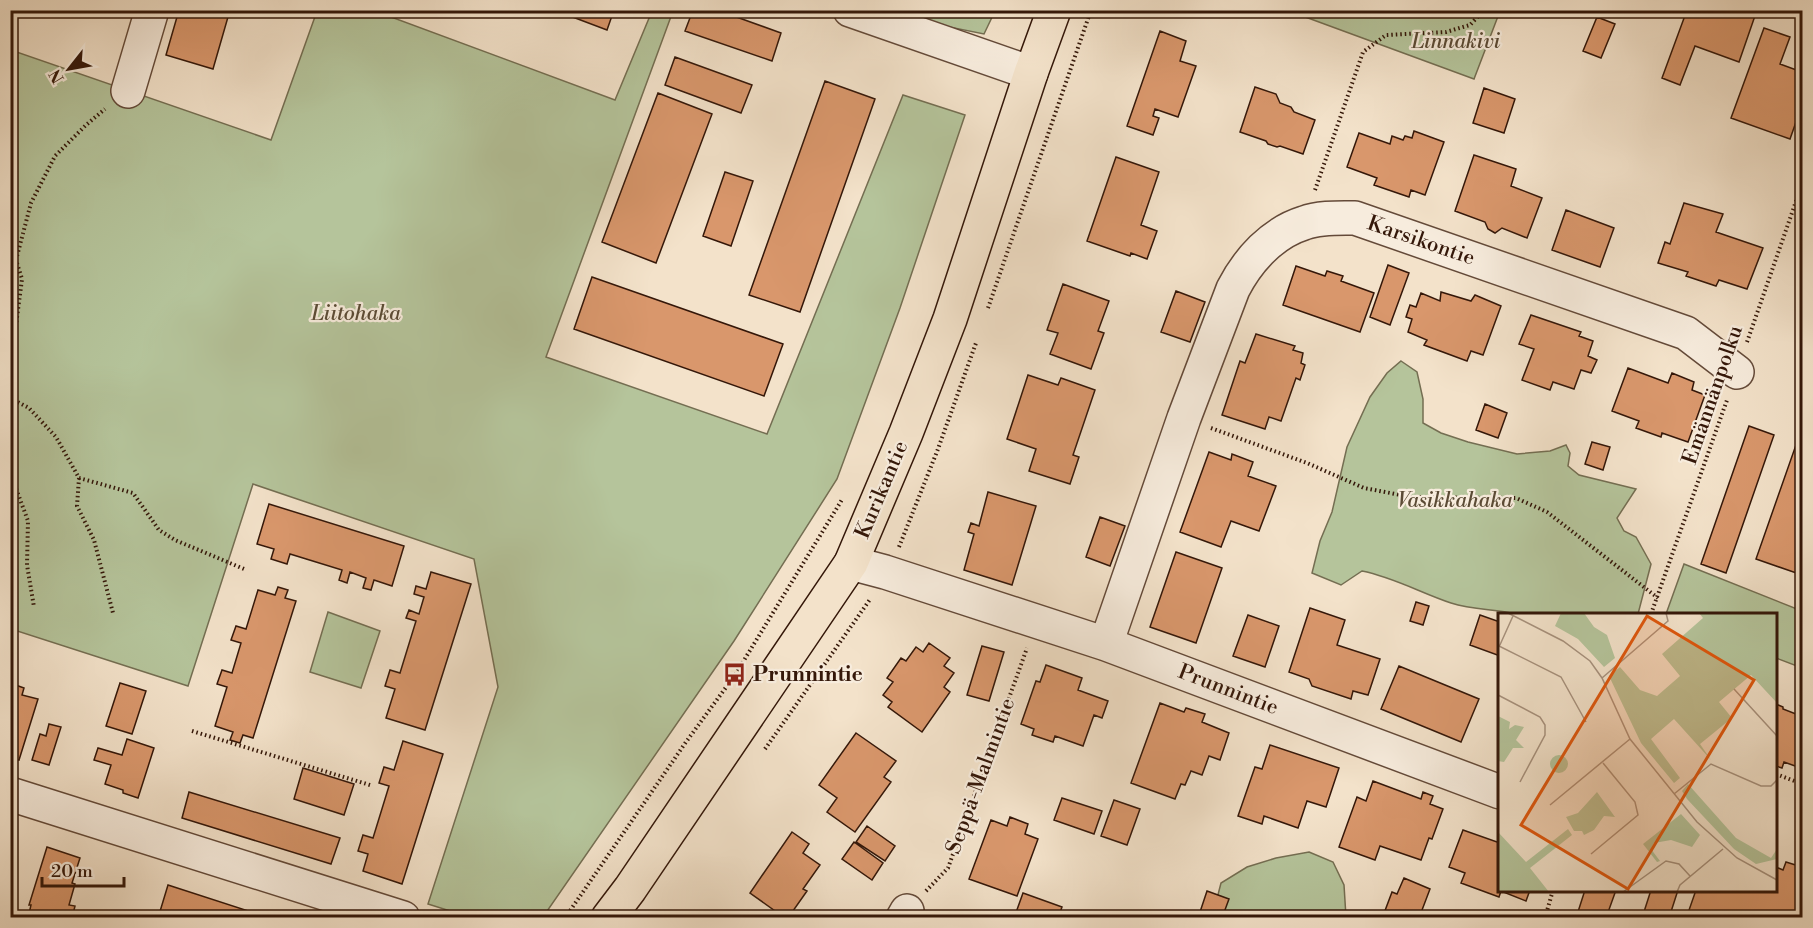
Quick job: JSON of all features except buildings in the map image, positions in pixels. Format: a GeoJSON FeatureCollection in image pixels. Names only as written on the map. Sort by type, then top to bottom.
{"type":"FeatureCollection","features":[{"type":"Feature","properties":{"kind":"main road","name":"Kurikantie"},"geometry":{"type":"LineString","coordinates":[[608,918],[851,563],[906,433],[950,319],[1054,10]]}},
{"type":"Feature","properties":{"kind":"street"},"geometry":{"type":"LineString","coordinates":[[128,90],[152,10]]}},
{"type":"Feature","properties":{"kind":"street"},"geometry":{"type":"LineString","coordinates":[[850,10],[1031,73]]}},
{"type":"Feature","properties":{"kind":"street","name":"Karsikontie"},"geometry":{"type":"LineString","coordinates":[[1106,644],[1184,418],[1233,289],[1243,270],[1259,252],[1280,234],[1304,222],[1355,218],[1686,333],[1737,372]]}},
{"type":"Feature","properties":{"kind":"street","name":"Prunnintie"},"geometry":{"type":"LineString","coordinates":[[851,563],[1106,644],[1498,791]]}},
{"type":"Feature","properties":{"kind":"street"},"geometry":{"type":"LineString","coordinates":[[10,794],[403,918]]}},
{"type":"Feature","properties":{"kind":"path"},"geometry":{"type":"LineString","coordinates":[[1304,222],[1363,52],[1386,35],[1446,32],[1470,25],[1484,10]]}},
{"type":"Feature","properties":{"kind":"path"},"geometry":{"type":"LineString","coordinates":[[10,371],[22,279],[16,260],[31,203],[55,156],[86,125]]}},
{"type":"Feature","properties":{"kind":"path","name":"Emännänpolku"},"geometry":{"type":"LineString","coordinates":[[1652,613],[1803,184]]}},
{"type":"Feature","properties":{"kind":"path"},"geometry":{"type":"LineString","coordinates":[[10,258],[16,260]]}},
{"type":"Feature","properties":{"kind":"path"},"geometry":{"type":"LineString","coordinates":[[10,398],[29,408],[56,437],[79,478],[77,506],[94,540],[113,614]]}},
{"type":"Feature","properties":{"kind":"path"},"geometry":{"type":"LineString","coordinates":[[1184,418],[1307,463],[1364,488],[1411,497],[1516,498],[1547,512],[1658,598]]}},
{"type":"Feature","properties":{"kind":"path"},"geometry":{"type":"LineString","coordinates":[[10,472],[28,521],[27,565],[34,607]]}},
{"type":"Feature","properties":{"kind":"path"},"geometry":{"type":"LineString","coordinates":[[79,478],[133,493],[159,530],[175,540],[244,569]]}},
{"type":"Feature","properties":{"kind":"path"},"geometry":{"type":"LineString","coordinates":[[566,918],[735,675],[844,497]]}},
{"type":"Feature","properties":{"kind":"path","name":"Seppä-Malmintie"},"geometry":{"type":"LineString","coordinates":[[905,914],[948,868],[1036,621]]}},
{"type":"Feature","properties":{"kind":"path"},"geometry":{"type":"LineString","coordinates":[[192,731],[370,785]]}},
{"type":"Feature","properties":{"kind":"path"},"geometry":{"type":"LineString","coordinates":[[1777,774],[1803,784]]}},
{"type":"Feature","properties":{"kind":"path"},"geometry":{"type":"LineString","coordinates":[[1545,918],[1553,892]]}},
{"type":"Feature","properties":{"kind":"green space","name":"Linnakivi"},"geometry":{"type":"Polygon","coordinates":[[[1418,10],[1459,15],[1466,11],[1500,11],[1474,79],[1289,11],[1418,10]]]}},
{"type":"Feature","properties":{"kind":"green space","name":"Liitohaka"},"geometry":{"type":"Polygon","coordinates":[[[317,11],[375,11],[615,100],[652,11],[673,11],[546,357],[767,434],[903,95],[965,115],[900,308],[837,479],[734,641],[543,917],[469,917],[428,904],[498,687],[474,559],[253,484],[188,686],[11,629],[11,50],[271,140],[317,11]]]}},
{"type":"Feature","properties":{"kind":"green space"},"geometry":{"type":"Polygon","coordinates":[[[913,11],[995,11],[984,34],[909,19],[913,11]]]}},
{"type":"Feature","properties":{"kind":"green space","name":"Vasikkahaka"},"geometry":{"type":"Polygon","coordinates":[[[1401,361],[1417,372],[1423,399],[1423,423],[1441,433],[1517,454],[1550,451],[1566,445],[1570,453],[1568,466],[1579,475],[1636,489],[1617,518],[1624,531],[1636,537],[1651,564],[1638,613],[1511,613],[1451,603],[1385,577],[1362,571],[1341,585],[1312,573],[1320,541],[1332,512],[1347,447],[1370,397],[1387,373],[1401,361]]]}},
{"type":"Feature","properties":{"kind":"green space"},"geometry":{"type":"Polygon","coordinates":[[[1684,564],[1802,611],[1802,668],[1777,658],[1777,613],[1666,613],[1684,564]]]}},
{"type":"Feature","properties":{"kind":"green space"},"geometry":{"type":"Polygon","coordinates":[[[328,612],[380,631],[361,688],[310,672],[328,612]]]}},
{"type":"Feature","properties":{"kind":"green space"},"geometry":{"type":"Polygon","coordinates":[[[1309,852],[1333,862],[1344,885],[1346,917],[1212,918],[1221,883],[1247,867],[1276,858],[1309,852]]]}},
{"type":"Feature","properties":{"kind":"place","name":"Prunnintie"},"geometry":{"type":"Point","coordinates":[735,675]}}]}
